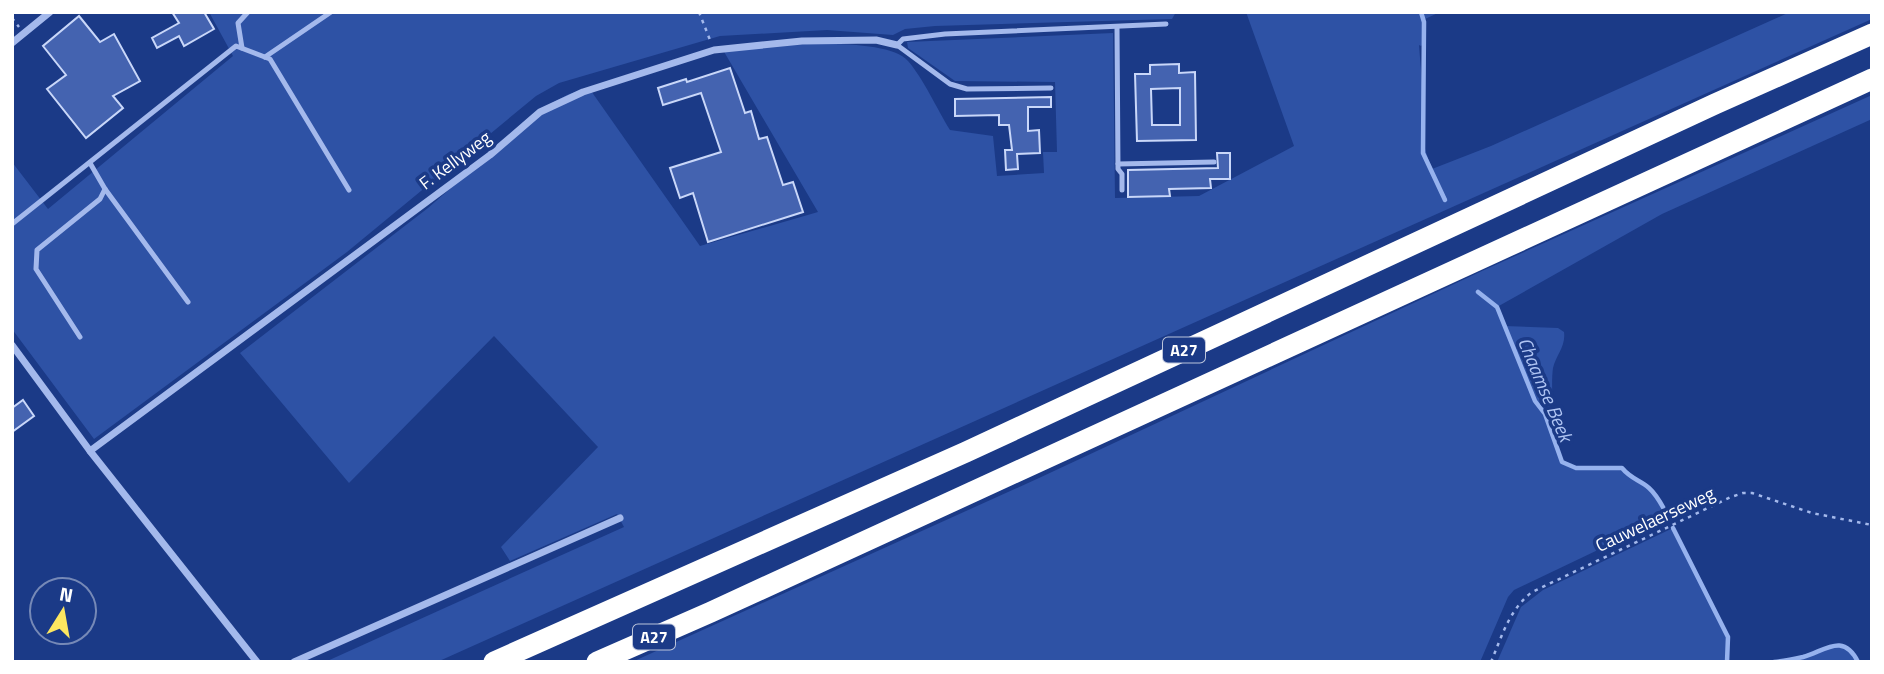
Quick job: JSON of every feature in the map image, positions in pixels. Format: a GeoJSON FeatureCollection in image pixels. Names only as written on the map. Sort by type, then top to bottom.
{"type":"FeatureCollection","features":[{"type":"Feature","properties":{"kind":"highway","name":"A27"},"geometry":{"type":"LineString","coordinates":[[494,662],[965,452],[1715,104],[1872,34]]}},
{"type":"Feature","properties":{"kind":"highway","name":"A27"},"geometry":{"type":"LineString","coordinates":[[597,662],[749,595],[1872,79]]}},
{"type":"Feature","properties":{"kind":"street"},"geometry":{"type":"LineString","coordinates":[[12,43],[50,12]]}},
{"type":"Feature","properties":{"kind":"street","name":"F. Kellyweg"},"geometry":{"type":"LineString","coordinates":[[89,450],[490,155],[540,112],[583,92],[714,50],[814,41],[876,40],[897,46]]}},
{"type":"Feature","properties":{"kind":"street"},"geometry":{"type":"LineString","coordinates":[[12,345],[89,450],[257,662]]}},
{"type":"Feature","properties":{"kind":"street"},"geometry":{"type":"LineString","coordinates":[[294,662],[621,518]]}},
{"type":"Feature","properties":{"kind":"lane"},"geometry":{"type":"LineString","coordinates":[[242,48],[238,23],[248,12]]}},
{"type":"Feature","properties":{"kind":"lane"},"geometry":{"type":"LineString","coordinates":[[265,57],[331,12]]}},
{"type":"Feature","properties":{"kind":"lane"},"geometry":{"type":"LineString","coordinates":[[1051,88],[967,89],[950,85],[897,46],[903,39],[945,34],[1166,24]]}},
{"type":"Feature","properties":{"kind":"lane"},"geometry":{"type":"LineString","coordinates":[[1117,27],[1118,164],[1122,174],[1122,190]]}},
{"type":"Feature","properties":{"kind":"lane"},"geometry":{"type":"LineString","coordinates":[[12,224],[236,47],[270,59],[349,190]]}},
{"type":"Feature","properties":{"kind":"lane"},"geometry":{"type":"LineString","coordinates":[[1118,164],[1214,162]]}},
{"type":"Feature","properties":{"kind":"lane"},"geometry":{"type":"LineString","coordinates":[[90,163],[105,188],[188,302]]}},
{"type":"Feature","properties":{"kind":"lane"},"geometry":{"type":"LineString","coordinates":[[80,337],[36,269],[37,250],[100,199],[105,188]]}},
{"type":"Feature","properties":{"kind":"path"},"geometry":{"type":"LineString","coordinates":[[699,12],[714,50]]}},
{"type":"Feature","properties":{"kind":"path","name":"Cauwelaerseweg"},"geometry":{"type":"LineString","coordinates":[[1491,662],[1510,617],[1519,603],[1532,592],[1731,497],[1752,493],[1812,513],[1872,525]]}},
{"type":"Feature","properties":{"kind":"shaded area"},"geometry":{"type":"Polygon","coordinates":[[[209,12],[1176,12],[1172,19],[935,26],[905,29],[893,35],[827,30],[720,36],[559,83],[536,96],[347,252],[94,439],[12,329],[12,162],[48,209],[233,56],[209,12]]]}},
{"type":"Feature","properties":{"kind":"shaded area"},"geometry":{"type":"Polygon","coordinates":[[[1246,12],[1440,12],[1425,19],[1426,41],[1419,45],[1422,130],[1432,169],[1491,146],[1790,12],[1872,12],[1872,19],[437,662],[325,662],[624,527],[617,514],[510,561],[501,547],[598,447],[494,336],[349,483],[240,353],[428,208],[544,107],[569,94],[589,88],[700,246],[818,212],[723,50],[820,44],[874,47],[895,53],[914,68],[950,130],[993,136],[997,176],[1044,173],[1043,152],[1057,152],[1055,82],[955,81],[908,48],[907,42],[1113,33],[1115,198],[1199,196],[1294,146],[1246,12]]]}},
{"type":"Feature","properties":{"kind":"shaded area"},"geometry":{"type":"Polygon","coordinates":[[[1872,95],[1872,119],[1662,214],[1497,307],[1504,326],[1558,328],[1564,332],[1564,342],[1554,363],[1552,377],[1555,429],[1562,462],[1576,468],[1622,468],[1652,491],[1667,517],[1514,590],[1508,597],[1480,662],[632,662],[1039,478],[1482,271],[1872,95]]]}},
{"type":"Feature","properties":{"kind":"shaded area"},"geometry":{"type":"Polygon","coordinates":[[[1673,528],[1728,637],[1727,662],[1497,662],[1521,607],[1543,590],[1673,528]]]}},
{"type":"Feature","properties":{"kind":"shaded area"},"geometry":{"type":"Polygon","coordinates":[[[1832,645],[1848,649],[1858,662],[1774,662],[1806,656],[1832,645]]]}},
{"type":"Feature","properties":{"kind":"building"},"geometry":{"type":"Polygon","coordinates":[[[172,12],[204,12],[214,29],[184,46],[179,36],[157,48],[152,38],[179,23],[172,12]]]}},
{"type":"Feature","properties":{"kind":"building"},"geometry":{"type":"Polygon","coordinates":[[[79,16],[100,42],[114,34],[140,81],[113,96],[123,108],[86,138],[47,89],[66,75],[43,46],[79,16]]]}},
{"type":"Feature","properties":{"kind":"building"},"geometry":{"type":"Polygon","coordinates":[[[1179,64],[1179,73],[1195,72],[1196,140],[1137,141],[1135,74],[1150,74],[1150,65],[1179,64]],[[1180,88],[1151,89],[1152,125],[1180,125],[1180,88]]]}},
{"type":"Feature","properties":{"kind":"building"},"geometry":{"type":"Polygon","coordinates":[[[730,68],[745,113],[751,111],[759,139],[767,137],[783,185],[793,182],[803,212],[708,242],[693,193],[680,198],[670,168],[721,152],[701,93],[663,105],[658,88],[730,68]]]}},
{"type":"Feature","properties":{"kind":"building"},"geometry":{"type":"Polygon","coordinates":[[[1051,97],[1051,107],[1028,107],[1028,131],[1039,130],[1040,153],[1017,154],[1018,169],[1006,170],[1005,150],[1012,150],[1009,125],[999,125],[999,115],[955,116],[955,99],[1051,97]]]}},
{"type":"Feature","properties":{"kind":"building"},"geometry":{"type":"Polygon","coordinates":[[[1217,153],[1230,153],[1230,179],[1210,179],[1211,188],[1169,189],[1170,196],[1128,197],[1128,170],[1218,168],[1217,153]]]}},
{"type":"Feature","properties":{"kind":"building"},"geometry":{"type":"Polygon","coordinates":[[[23,400],[34,416],[12,432],[12,408],[23,400]]]}},
{"type":"Feature","properties":{"kind":"waterway","name":"Chaamse Beek"},"geometry":{"type":"LineString","coordinates":[[1421,12],[1424,22],[1423,153],[1445,200]]}},
{"type":"Feature","properties":{"kind":"waterway","name":"Chaamse Beek"},"geometry":{"type":"LineString","coordinates":[[1478,292],[1497,307],[1535,401],[1545,414],[1562,462],[1576,468],[1622,468],[1652,491],[1668,516]]}},
{"type":"Feature","properties":{"kind":"waterway","name":"Chaamse Beek"},"geometry":{"type":"LineString","coordinates":[[1673,528],[1728,637],[1727,662]]}},
{"type":"Feature","properties":{"kind":"waterway","name":"Chaamse Beek"},"geometry":{"type":"LineString","coordinates":[[1774,662],[1803,657],[1833,646],[1846,648],[1858,662]]}}]}
